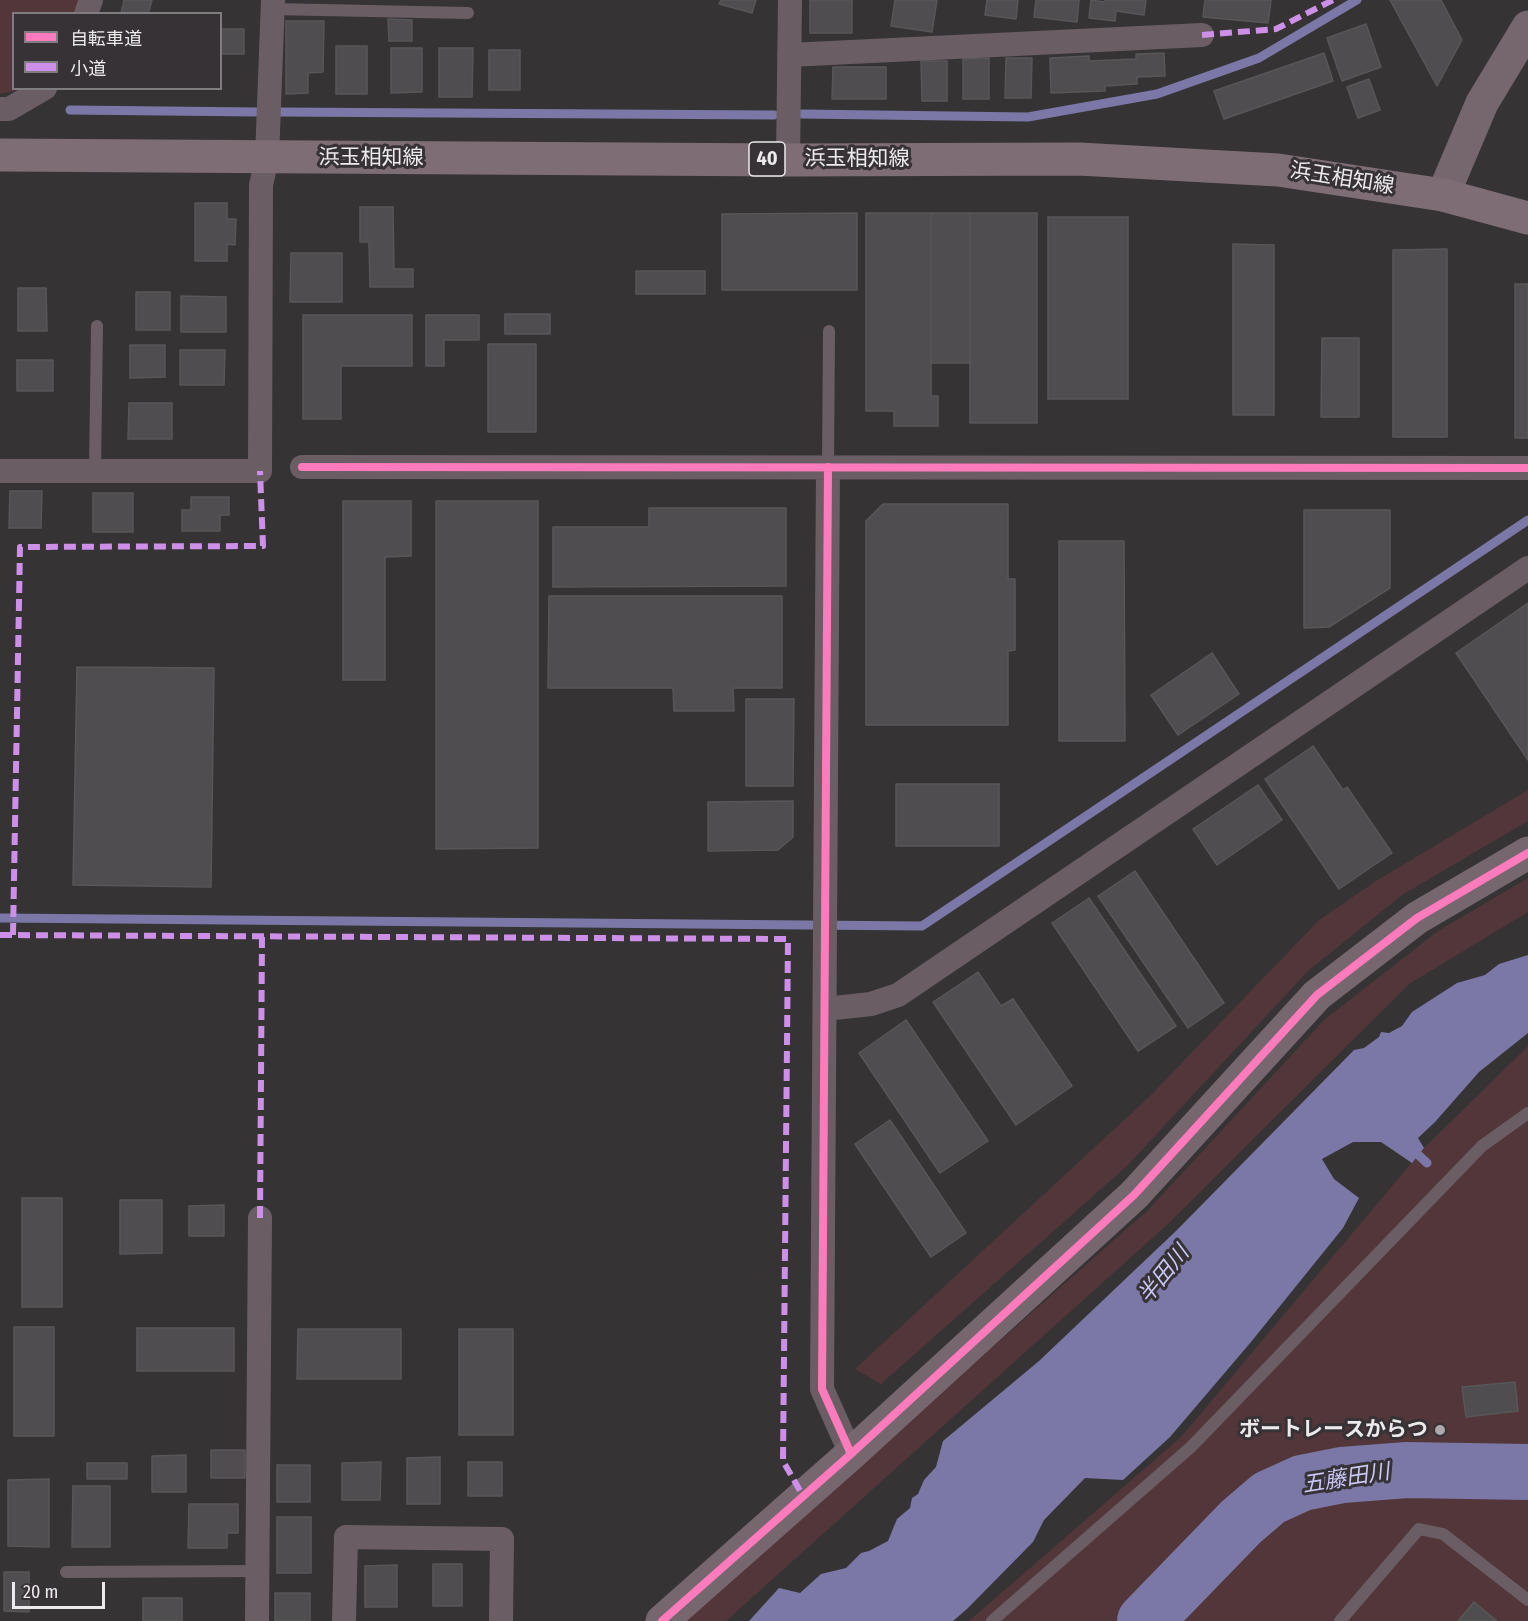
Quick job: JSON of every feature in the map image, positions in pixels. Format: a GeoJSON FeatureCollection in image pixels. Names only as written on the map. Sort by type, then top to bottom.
{"type":"FeatureCollection","features":[{"type":"Feature","properties":{"kind":"main road","name":"浜玉相知線"},"geometry":{"type":"LineString","coordinates":[[0,155],[788,160],[1091,159],[1278,170],[1443,195],[1524,211]]}},
{"type":"Feature","properties":{"kind":"street"},"geometry":{"type":"LineString","coordinates":[[788,160],[790,0]]}},
{"type":"Feature","properties":{"kind":"street"},"geometry":{"type":"LineString","coordinates":[[0,471],[260,471],[261,185],[267,158],[273,4]]}},
{"type":"Feature","properties":{"kind":"street"},"geometry":{"type":"LineString","coordinates":[[1443,195],[1482,103],[1528,27]]}},
{"type":"Feature","properties":{"kind":"street"},"geometry":{"type":"LineString","coordinates":[[789,55],[1202,35]]}},
{"type":"Feature","properties":{"kind":"street"},"geometry":{"type":"LineString","coordinates":[[0,110],[9,109],[42,90]]}},
{"type":"Feature","properties":{"kind":"street"},"geometry":{"type":"LineString","coordinates":[[302,467],[1528,468]]}},
{"type":"Feature","properties":{"kind":"street"},"geometry":{"type":"LineString","coordinates":[[828,467],[822,1389],[850,1454]]}},
{"type":"Feature","properties":{"kind":"street"},"geometry":{"type":"LineString","coordinates":[[825,1009],[871,1004],[898,995],[1528,568]]}},
{"type":"Feature","properties":{"kind":"street"},"geometry":{"type":"LineString","coordinates":[[662,1621],[850,1454],[1134,1195],[1317,995],[1417,918],[1528,853]]}},
{"type":"Feature","properties":{"kind":"street"},"geometry":{"type":"LineString","coordinates":[[257,1621],[260,1218]]}},
{"type":"Feature","properties":{"kind":"street"},"geometry":{"type":"LineString","coordinates":[[344,1621],[346,1537],[502,1539],[501,1621]]}},
{"type":"Feature","properties":{"kind":"lane"},"geometry":{"type":"LineString","coordinates":[[273,4],[468,12]]}},
{"type":"Feature","properties":{"kind":"lane"},"geometry":{"type":"LineString","coordinates":[[95,471],[97,326]]}},
{"type":"Feature","properties":{"kind":"lane"},"geometry":{"type":"LineString","coordinates":[[828,467],[829,331]]}},
{"type":"Feature","properties":{"kind":"lane"},"geometry":{"type":"LineString","coordinates":[[992,1621],[1191,1447],[1482,1146],[1528,1113]]}},
{"type":"Feature","properties":{"kind":"lane"},"geometry":{"type":"LineString","coordinates":[[1340,1621],[1419,1529],[1443,1534],[1528,1600]]}},
{"type":"Feature","properties":{"kind":"lane"},"geometry":{"type":"LineString","coordinates":[[66,1572],[258,1571]]}},
{"type":"Feature","properties":{"kind":"shaded area"},"geometry":{"type":"Polygon","coordinates":[[[0,0],[81,0],[76,12],[12,12],[12,90],[18,90],[0,94],[0,0]]]}},
{"type":"Feature","properties":{"kind":"shaded area"},"geometry":{"type":"Polygon","coordinates":[[[1528,790],[1528,821],[1402,895],[1308,971],[1127,1166],[881,1384],[855,1369],[1149,1097],[1319,920],[1376,881],[1528,790]]]}},
{"type":"Feature","properties":{"kind":"shaded area"},"geometry":{"type":"Polygon","coordinates":[[[1528,878],[1528,912],[1409,984],[1169,1223],[726,1621],[682,1621],[1147,1211],[1324,1020],[1438,931],[1528,878]]]}},
{"type":"Feature","properties":{"kind":"shaded area"},"geometry":{"type":"Polygon","coordinates":[[[1528,1046],[1528,1621],[969,1621],[1181,1437],[1424,1148],[1528,1046]]]}},
{"type":"Feature","properties":{"kind":"water","name":"半田川"},"geometry":{"type":"Polygon","coordinates":[[[1528,955],[1528,1033],[1479,1072],[1418,1138],[1424,1148],[1412,1163],[1381,1142],[1353,1142],[1322,1159],[1334,1179],[1359,1198],[1343,1228],[1251,1342],[1170,1437],[1123,1480],[1085,1478],[1044,1520],[1033,1542],[953,1621],[749,1621],[779,1588],[800,1593],[821,1574],[846,1568],[861,1553],[888,1541],[897,1519],[910,1508],[912,1498],[918,1494],[924,1480],[936,1467],[943,1441],[1039,1361],[1177,1230],[1354,1050],[1364,1048],[1379,1037],[1381,1032],[1389,1033],[1402,1026],[1412,1012],[1457,983],[1485,975],[1499,964],[1528,955]]]}},
{"type":"Feature","properties":{"kind":"building"},"geometry":{"type":"Polygon","coordinates":[[[124,0],[152,0],[149,12],[121,12],[124,0]]]}},
{"type":"Feature","properties":{"kind":"building"},"geometry":{"type":"Polygon","coordinates":[[[721,0],[756,0],[752,13],[719,4],[721,0]]]}},
{"type":"Feature","properties":{"kind":"building"},"geometry":{"type":"Polygon","coordinates":[[[810,0],[852,0],[852,33],[810,33],[810,0]]]}},
{"type":"Feature","properties":{"kind":"building"},"geometry":{"type":"Polygon","coordinates":[[[895,0],[937,0],[932,32],[891,26],[895,0]]]}},
{"type":"Feature","properties":{"kind":"building"},"geometry":{"type":"Polygon","coordinates":[[[987,0],[1018,0],[1016,19],[985,15],[987,0]]]}},
{"type":"Feature","properties":{"kind":"building"},"geometry":{"type":"Polygon","coordinates":[[[1036,0],[1079,0],[1077,22],[1034,17],[1036,0]]]}},
{"type":"Feature","properties":{"kind":"building"},"geometry":{"type":"Polygon","coordinates":[[[1091,0],[1104,2],[1105,0],[1146,0],[1144,15],[1116,11],[1115,21],[1089,18],[1091,0]]]}},
{"type":"Feature","properties":{"kind":"building"},"geometry":{"type":"Polygon","coordinates":[[[1205,0],[1271,0],[1268,23],[1203,17],[1205,0]]]}},
{"type":"Feature","properties":{"kind":"building"},"geometry":{"type":"Polygon","coordinates":[[[1390,0],[1441,0],[1462,40],[1437,86],[1390,0]]]}},
{"type":"Feature","properties":{"kind":"building"},"geometry":{"type":"Polygon","coordinates":[[[388,19],[412,20],[412,41],[389,41],[388,19]]]}},
{"type":"Feature","properties":{"kind":"building"},"geometry":{"type":"Polygon","coordinates":[[[286,21],[324,21],[323,72],[308,73],[308,93],[286,94],[286,21]]]}},
{"type":"Feature","properties":{"kind":"building"},"geometry":{"type":"Polygon","coordinates":[[[1366,24],[1381,67],[1342,81],[1327,38],[1366,24]]]}},
{"type":"Feature","properties":{"kind":"building"},"geometry":{"type":"Polygon","coordinates":[[[222,29],[244,29],[244,54],[222,54],[222,29]]]}},
{"type":"Feature","properties":{"kind":"building"},"geometry":{"type":"Polygon","coordinates":[[[336,46],[367,46],[367,94],[336,94],[336,46]]]}},
{"type":"Feature","properties":{"kind":"building"},"geometry":{"type":"Polygon","coordinates":[[[391,48],[422,48],[422,92],[391,93],[391,48]]]}},
{"type":"Feature","properties":{"kind":"building"},"geometry":{"type":"Polygon","coordinates":[[[439,48],[473,48],[472,97],[439,97],[439,48]]]}},
{"type":"Feature","properties":{"kind":"building"},"geometry":{"type":"Polygon","coordinates":[[[489,50],[520,50],[520,90],[489,90],[489,50]]]}},
{"type":"Feature","properties":{"kind":"building"},"geometry":{"type":"Polygon","coordinates":[[[1164,53],[1165,76],[1137,77],[1137,84],[1105,86],[1105,91],[1051,93],[1050,58],[1089,56],[1089,61],[1136,59],[1136,54],[1164,53]]]}},
{"type":"Feature","properties":{"kind":"building"},"geometry":{"type":"Polygon","coordinates":[[[1324,53],[1333,81],[1224,119],[1214,91],[1324,53]]]}},
{"type":"Feature","properties":{"kind":"building"},"geometry":{"type":"Polygon","coordinates":[[[989,58],[989,99],[963,99],[963,59],[989,58]]]}},
{"type":"Feature","properties":{"kind":"building"},"geometry":{"type":"Polygon","coordinates":[[[1006,58],[1032,58],[1031,98],[1005,98],[1006,58]]]}},
{"type":"Feature","properties":{"kind":"building"},"geometry":{"type":"Polygon","coordinates":[[[921,61],[947,61],[947,101],[922,101],[921,61]]]}},
{"type":"Feature","properties":{"kind":"building"},"geometry":{"type":"Polygon","coordinates":[[[833,67],[886,67],[886,99],[832,99],[833,67]]]}},
{"type":"Feature","properties":{"kind":"building"},"geometry":{"type":"Polygon","coordinates":[[[1369,79],[1380,110],[1358,118],[1347,87],[1369,79]]]}},
{"type":"Feature","properties":{"kind":"building"},"geometry":{"type":"Polygon","coordinates":[[[195,203],[227,203],[227,219],[236,219],[235,245],[227,244],[227,261],[195,261],[195,203]]]}},
{"type":"Feature","properties":{"kind":"building"},"geometry":{"type":"Polygon","coordinates":[[[360,207],[393,207],[394,269],[413,269],[413,287],[370,287],[369,242],[360,242],[360,207]]]}},
{"type":"Feature","properties":{"kind":"building"},"geometry":{"type":"Polygon","coordinates":[[[857,213],[857,290],[722,290],[722,214],[857,213]]]}},
{"type":"Feature","properties":{"kind":"building"},"geometry":{"type":"Polygon","coordinates":[[[866,213],[931,213],[931,396],[938,396],[938,426],[894,426],[894,411],[866,411],[866,213]]]}},
{"type":"Feature","properties":{"kind":"building"},"geometry":{"type":"Polygon","coordinates":[[[931,213],[970,213],[970,363],[931,363],[931,213]]]}},
{"type":"Feature","properties":{"kind":"building"},"geometry":{"type":"Polygon","coordinates":[[[970,213],[1037,213],[1037,423],[970,423],[970,213]]]}},
{"type":"Feature","properties":{"kind":"building"},"geometry":{"type":"Polygon","coordinates":[[[1048,217],[1128,217],[1128,399],[1048,399],[1048,217]]]}},
{"type":"Feature","properties":{"kind":"building"},"geometry":{"type":"Polygon","coordinates":[[[1233,244],[1274,245],[1274,415],[1233,415],[1233,244]]]}},
{"type":"Feature","properties":{"kind":"building"},"geometry":{"type":"Polygon","coordinates":[[[1447,249],[1447,437],[1393,437],[1393,250],[1447,249]]]}},
{"type":"Feature","properties":{"kind":"building"},"geometry":{"type":"Polygon","coordinates":[[[291,253],[342,253],[342,302],[290,302],[291,253]]]}},
{"type":"Feature","properties":{"kind":"building"},"geometry":{"type":"Polygon","coordinates":[[[636,271],[705,271],[705,294],[636,294],[636,271]]]}},
{"type":"Feature","properties":{"kind":"building"},"geometry":{"type":"Polygon","coordinates":[[[1515,284],[1528,284],[1528,438],[1515,438],[1515,284]]]}},
{"type":"Feature","properties":{"kind":"building"},"geometry":{"type":"Polygon","coordinates":[[[18,288],[46,288],[47,331],[18,331],[18,288]]]}},
{"type":"Feature","properties":{"kind":"building"},"geometry":{"type":"Polygon","coordinates":[[[136,292],[170,292],[170,330],[136,330],[136,292]]]}},
{"type":"Feature","properties":{"kind":"building"},"geometry":{"type":"Polygon","coordinates":[[[181,296],[226,297],[226,332],[181,332],[181,296]]]}},
{"type":"Feature","properties":{"kind":"building"},"geometry":{"type":"Polygon","coordinates":[[[505,314],[550,314],[550,334],[505,334],[505,314]]]}},
{"type":"Feature","properties":{"kind":"building"},"geometry":{"type":"Polygon","coordinates":[[[303,315],[412,315],[412,366],[341,366],[341,419],[303,419],[303,315]]]}},
{"type":"Feature","properties":{"kind":"building"},"geometry":{"type":"Polygon","coordinates":[[[426,315],[479,315],[479,340],[444,340],[444,366],[426,366],[426,315]]]}},
{"type":"Feature","properties":{"kind":"building"},"geometry":{"type":"Polygon","coordinates":[[[1322,338],[1359,338],[1359,417],[1321,417],[1322,338]]]}},
{"type":"Feature","properties":{"kind":"building"},"geometry":{"type":"Polygon","coordinates":[[[488,344],[536,344],[536,432],[488,432],[488,344]]]}},
{"type":"Feature","properties":{"kind":"building"},"geometry":{"type":"Polygon","coordinates":[[[130,345],[165,345],[165,377],[130,378],[130,345]]]}},
{"type":"Feature","properties":{"kind":"building"},"geometry":{"type":"Polygon","coordinates":[[[180,350],[225,350],[224,385],[180,385],[180,350]]]}},
{"type":"Feature","properties":{"kind":"building"},"geometry":{"type":"Polygon","coordinates":[[[17,360],[53,360],[53,391],[17,391],[17,360]]]}},
{"type":"Feature","properties":{"kind":"building"},"geometry":{"type":"Polygon","coordinates":[[[129,403],[172,403],[172,439],[128,439],[129,403]]]}},
{"type":"Feature","properties":{"kind":"building"},"geometry":{"type":"Polygon","coordinates":[[[10,491],[42,491],[41,528],[9,528],[10,491]]]}},
{"type":"Feature","properties":{"kind":"building"},"geometry":{"type":"Polygon","coordinates":[[[93,493],[133,493],[133,532],[93,532],[93,493]]]}},
{"type":"Feature","properties":{"kind":"building"},"geometry":{"type":"Polygon","coordinates":[[[191,497],[229,497],[229,515],[220,515],[220,531],[182,531],[182,510],[191,510],[191,497]]]}},
{"type":"Feature","properties":{"kind":"building"},"geometry":{"type":"Polygon","coordinates":[[[343,501],[411,501],[411,556],[385,557],[385,680],[343,680],[343,501]]]}},
{"type":"Feature","properties":{"kind":"building"},"geometry":{"type":"Polygon","coordinates":[[[436,501],[538,501],[538,848],[436,849],[436,501]]]}},
{"type":"Feature","properties":{"kind":"building"},"geometry":{"type":"Polygon","coordinates":[[[883,504],[1008,504],[1008,579],[1015,579],[1015,650],[1008,651],[1008,725],[866,725],[866,521],[883,504]]]}},
{"type":"Feature","properties":{"kind":"building"},"geometry":{"type":"Polygon","coordinates":[[[649,508],[786,508],[786,586],[553,587],[553,527],[649,527],[649,508]]]}},
{"type":"Feature","properties":{"kind":"building"},"geometry":{"type":"Polygon","coordinates":[[[1304,510],[1390,510],[1390,588],[1329,627],[1304,628],[1304,510]]]}},
{"type":"Feature","properties":{"kind":"building"},"geometry":{"type":"Polygon","coordinates":[[[1059,541],[1124,541],[1125,741],[1059,741],[1059,541]]]}},
{"type":"Feature","properties":{"kind":"building"},"geometry":{"type":"Polygon","coordinates":[[[549,596],[782,596],[782,688],[733,688],[734,711],[674,711],[673,688],[548,688],[549,596]]]}},
{"type":"Feature","properties":{"kind":"building"},"geometry":{"type":"Polygon","coordinates":[[[1528,603],[1528,760],[1456,653],[1528,603]]]}},
{"type":"Feature","properties":{"kind":"building"},"geometry":{"type":"Polygon","coordinates":[[[1212,653],[1239,694],[1178,735],[1151,695],[1212,653]]]}},
{"type":"Feature","properties":{"kind":"building"},"geometry":{"type":"Polygon","coordinates":[[[77,667],[214,668],[211,887],[73,885],[77,667]]]}},
{"type":"Feature","properties":{"kind":"building"},"geometry":{"type":"Polygon","coordinates":[[[746,699],[794,699],[793,786],[746,786],[746,699]]]}},
{"type":"Feature","properties":{"kind":"building"},"geometry":{"type":"Polygon","coordinates":[[[1313,746],[1343,790],[1347,787],[1392,853],[1339,889],[1265,779],[1313,746]]]}},
{"type":"Feature","properties":{"kind":"building"},"geometry":{"type":"Polygon","coordinates":[[[896,784],[999,784],[999,846],[896,846],[896,784]]]}},
{"type":"Feature","properties":{"kind":"building"},"geometry":{"type":"Polygon","coordinates":[[[1258,785],[1282,820],[1217,865],[1193,829],[1258,785]]]}},
{"type":"Feature","properties":{"kind":"building"},"geometry":{"type":"Polygon","coordinates":[[[793,801],[793,837],[778,850],[708,851],[708,802],[793,801]]]}},
{"type":"Feature","properties":{"kind":"building"},"geometry":{"type":"Polygon","coordinates":[[[1135,871],[1224,1003],[1188,1028],[1098,896],[1135,871]]]}},
{"type":"Feature","properties":{"kind":"building"},"geometry":{"type":"Polygon","coordinates":[[[1089,898],[1176,1026],[1138,1051],[1052,923],[1089,898]]]}},
{"type":"Feature","properties":{"kind":"building"},"geometry":{"type":"Polygon","coordinates":[[[978,972],[1001,1006],[1013,999],[1072,1086],[1016,1125],[933,1002],[978,972]]]}},
{"type":"Feature","properties":{"kind":"building"},"geometry":{"type":"Polygon","coordinates":[[[906,1020],[988,1141],[940,1173],[859,1053],[906,1020]]]}},
{"type":"Feature","properties":{"kind":"building"},"geometry":{"type":"Polygon","coordinates":[[[890,1120],[966,1233],[931,1257],[855,1144],[890,1120]]]}},
{"type":"Feature","properties":{"kind":"building"},"geometry":{"type":"Polygon","coordinates":[[[22,1198],[62,1198],[62,1307],[22,1307],[22,1198]]]}},
{"type":"Feature","properties":{"kind":"building"},"geometry":{"type":"Polygon","coordinates":[[[120,1200],[162,1200],[162,1253],[120,1254],[120,1200]]]}},
{"type":"Feature","properties":{"kind":"building"},"geometry":{"type":"Polygon","coordinates":[[[224,1205],[224,1236],[189,1236],[189,1206],[224,1205]]]}},
{"type":"Feature","properties":{"kind":"building"},"geometry":{"type":"Polygon","coordinates":[[[14,1327],[54,1327],[54,1436],[14,1436],[14,1327]]]}},
{"type":"Feature","properties":{"kind":"building"},"geometry":{"type":"Polygon","coordinates":[[[137,1328],[234,1328],[234,1371],[137,1371],[137,1328]]]}},
{"type":"Feature","properties":{"kind":"building"},"geometry":{"type":"Polygon","coordinates":[[[298,1329],[401,1329],[401,1379],[297,1379],[298,1329]]]}},
{"type":"Feature","properties":{"kind":"building"},"geometry":{"type":"Polygon","coordinates":[[[459,1329],[513,1329],[513,1435],[459,1435],[459,1329]]]}},
{"type":"Feature","properties":{"kind":"building"},"geometry":{"type":"Polygon","coordinates":[[[1515,1382],[1518,1411],[1466,1417],[1462,1387],[1515,1382]]]}},
{"type":"Feature","properties":{"kind":"building"},"geometry":{"type":"Polygon","coordinates":[[[211,1450],[245,1450],[245,1478],[211,1478],[211,1450]]]}},
{"type":"Feature","properties":{"kind":"building"},"geometry":{"type":"Polygon","coordinates":[[[186,1455],[186,1492],[152,1492],[152,1456],[186,1455]]]}},
{"type":"Feature","properties":{"kind":"building"},"geometry":{"type":"Polygon","coordinates":[[[440,1457],[440,1504],[407,1504],[407,1458],[440,1457]]]}},
{"type":"Feature","properties":{"kind":"building"},"geometry":{"type":"Polygon","coordinates":[[[381,1462],[380,1500],[342,1500],[342,1463],[381,1462]]]}},
{"type":"Feature","properties":{"kind":"building"},"geometry":{"type":"Polygon","coordinates":[[[468,1462],[502,1462],[502,1496],[468,1496],[468,1462]]]}},
{"type":"Feature","properties":{"kind":"building"},"geometry":{"type":"Polygon","coordinates":[[[87,1463],[127,1463],[127,1479],[87,1479],[87,1463]]]}},
{"type":"Feature","properties":{"kind":"building"},"geometry":{"type":"Polygon","coordinates":[[[277,1465],[310,1465],[310,1502],[277,1502],[277,1465]]]}},
{"type":"Feature","properties":{"kind":"building"},"geometry":{"type":"Polygon","coordinates":[[[49,1479],[49,1547],[8,1546],[8,1480],[49,1479]]]}},
{"type":"Feature","properties":{"kind":"building"},"geometry":{"type":"Polygon","coordinates":[[[73,1486],[110,1486],[110,1547],[72,1547],[73,1486]]]}},
{"type":"Feature","properties":{"kind":"building"},"geometry":{"type":"Polygon","coordinates":[[[189,1504],[238,1504],[238,1533],[227,1533],[227,1548],[188,1548],[189,1504]]]}},
{"type":"Feature","properties":{"kind":"building"},"geometry":{"type":"Polygon","coordinates":[[[277,1517],[311,1517],[311,1573],[277,1573],[277,1517]]]}},
{"type":"Feature","properties":{"kind":"building"},"geometry":{"type":"Polygon","coordinates":[[[433,1564],[462,1564],[462,1606],[433,1606],[433,1564]]]}},
{"type":"Feature","properties":{"kind":"building"},"geometry":{"type":"Polygon","coordinates":[[[397,1565],[397,1607],[365,1607],[365,1566],[397,1565]]]}},
{"type":"Feature","properties":{"kind":"building"},"geometry":{"type":"Polygon","coordinates":[[[4,1572],[29,1572],[29,1612],[4,1611],[4,1572]]]}},
{"type":"Feature","properties":{"kind":"building"},"geometry":{"type":"Polygon","coordinates":[[[275,1593],[310,1593],[310,1621],[275,1621],[275,1593]]]}},
{"type":"Feature","properties":{"kind":"building"},"geometry":{"type":"Polygon","coordinates":[[[143,1598],[182,1598],[182,1621],[143,1621],[143,1598]]]}},
{"type":"Feature","properties":{"kind":"building"},"geometry":{"type":"Polygon","coordinates":[[[1474,1602],[1497,1621],[1458,1621],[1474,1602]]]}},
{"type":"Feature","properties":{"kind":"waterway"},"geometry":{"type":"LineString","coordinates":[[802,114],[1028,117],[1157,94],[1259,58],[1357,0]]}},
{"type":"Feature","properties":{"kind":"waterway"},"geometry":{"type":"LineString","coordinates":[[70,110],[257,112]]}},
{"type":"Feature","properties":{"kind":"waterway"},"geometry":{"type":"LineString","coordinates":[[280,112],[774,115]]}},
{"type":"Feature","properties":{"kind":"waterway"},"geometry":{"type":"LineString","coordinates":[[0,918],[922,926],[1528,520]]}},
{"type":"Feature","properties":{"kind":"waterway"},"geometry":{"type":"LineString","coordinates":[[1411,1148],[1427,1163]]}},
{"type":"Feature","properties":{"kind":"waterway","name":"五藤田川"},"geometry":{"type":"LineString","coordinates":[[1145,1621],[1241,1522],[1269,1498],[1302,1483],[1342,1475],[1407,1470],[1528,1472]]}},
{"type":"Feature","properties":{"kind":"marked path"},"geometry":{"type":"LineString","coordinates":[[1202,35],[1276,29],[1333,0]]}},
{"type":"Feature","properties":{"kind":"marked path"},"geometry":{"type":"LineString","coordinates":[[13,935],[20,547],[263,546],[260,471]]}},
{"type":"Feature","properties":{"kind":"marked path"},"geometry":{"type":"LineString","coordinates":[[0,935],[788,939],[783,1461],[803,1496]]}},
{"type":"Feature","properties":{"kind":"marked path"},"geometry":{"type":"LineString","coordinates":[[260,1218],[262,937]]}},
{"type":"Feature","properties":{"kind":"cycle path"},"geometry":{"type":"LineString","coordinates":[[302,467],[1528,468]]}},
{"type":"Feature","properties":{"kind":"cycle path"},"geometry":{"type":"LineString","coordinates":[[828,467],[822,1389],[851,1454]]}},
{"type":"Feature","properties":{"kind":"cycle path"},"geometry":{"type":"LineString","coordinates":[[662,1621],[851,1454],[1134,1195],[1317,995],[1417,918],[1528,853]]}},
{"type":"Feature","properties":{"kind":"place","name":"ボートレースからつ"},"geometry":{"type":"Point","coordinates":[1440,1430]}}]}
